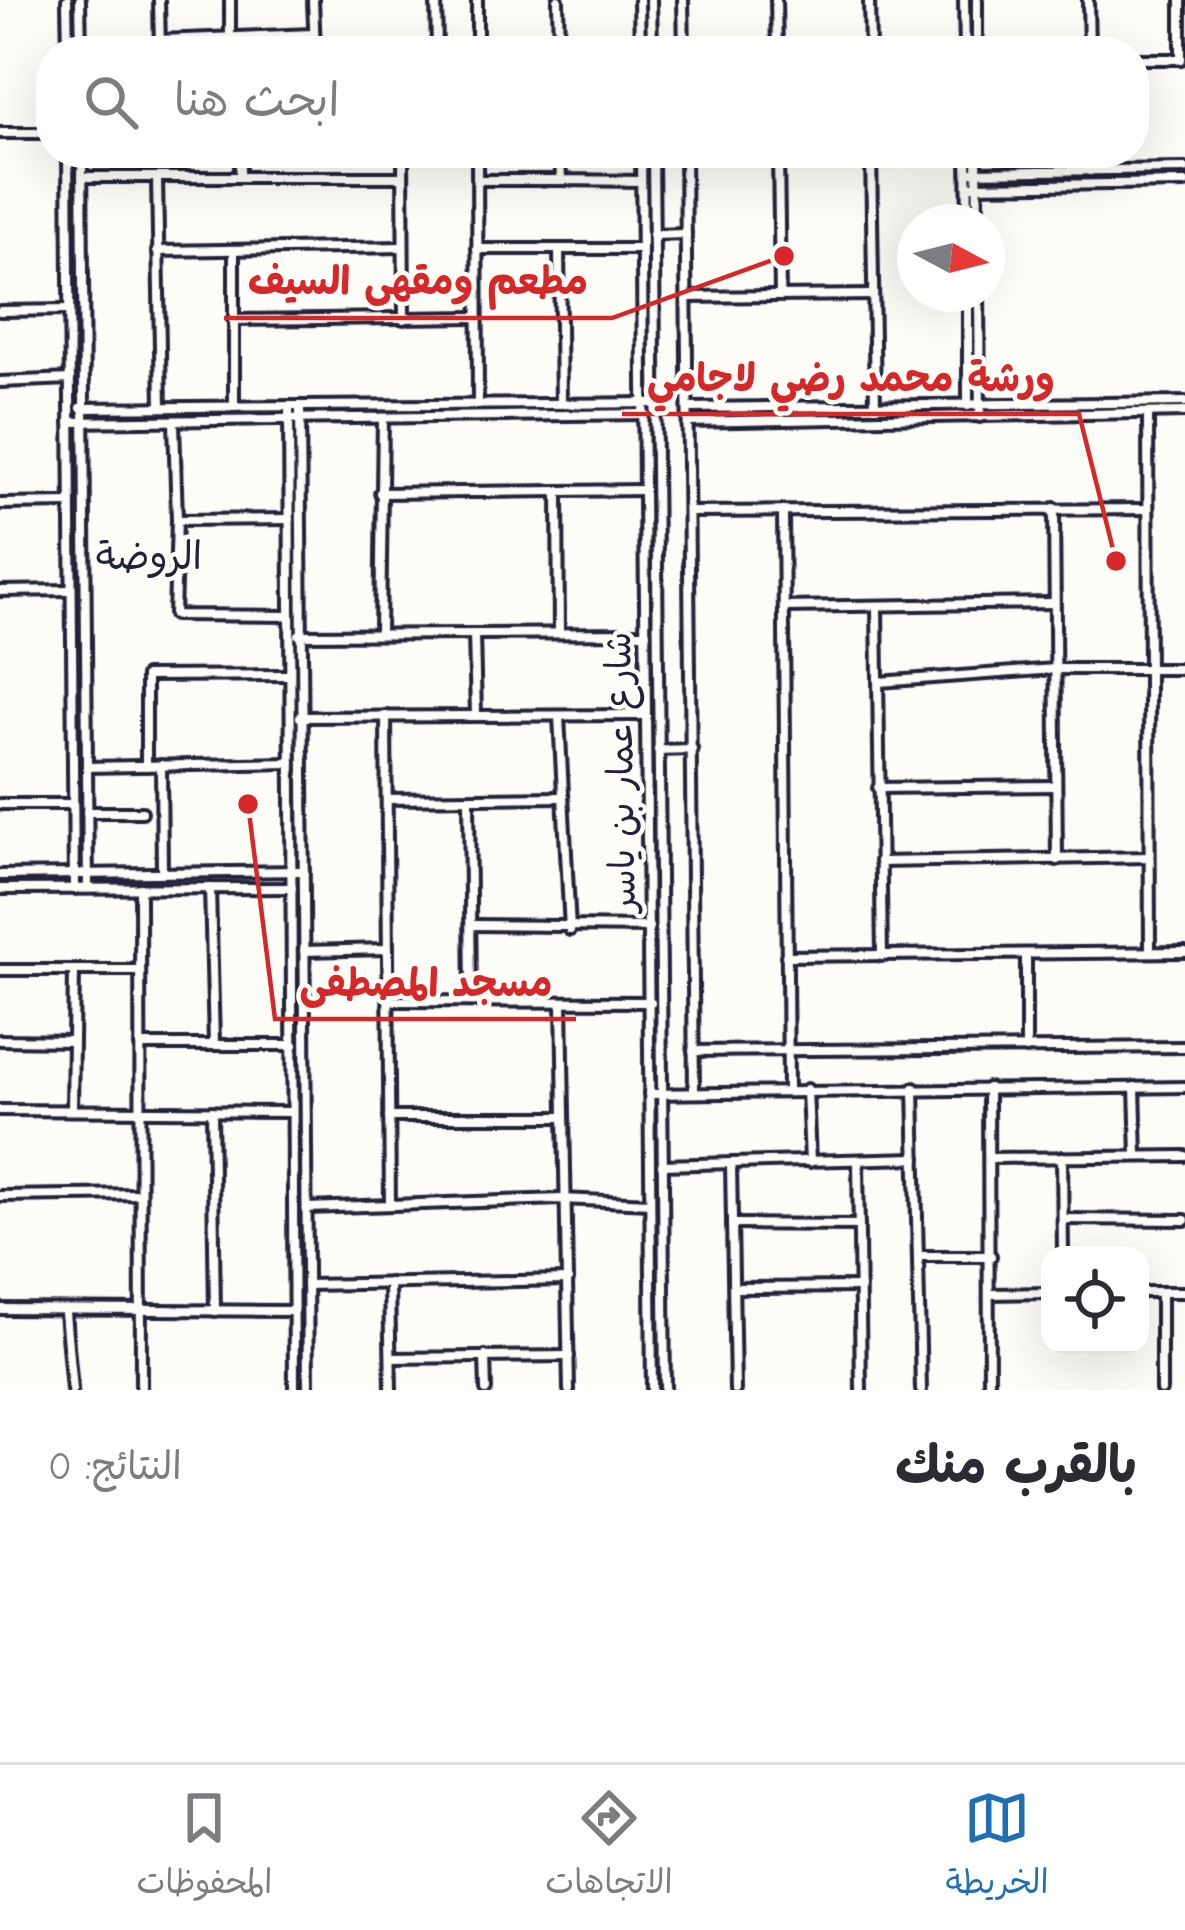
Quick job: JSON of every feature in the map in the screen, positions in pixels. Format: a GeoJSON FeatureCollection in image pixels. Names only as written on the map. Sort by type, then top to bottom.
{"type":"FeatureCollection","features":[{"type":"Feature","properties":{"kind":"street"},"geometry":{"type":"LineString","coordinates":[[68,0],[68,36]]}},
{"type":"Feature","properties":{"kind":"street"},"geometry":{"type":"LineString","coordinates":[[80,0],[81,36]]}},
{"type":"Feature","properties":{"kind":"street"},"geometry":{"type":"LineString","coordinates":[[159,0],[159,36]]}},
{"type":"Feature","properties":{"kind":"street"},"geometry":{"type":"LineString","coordinates":[[230,0],[230,36]]}},
{"type":"Feature","properties":{"kind":"street"},"geometry":{"type":"LineString","coordinates":[[258,36],[314,34],[313,0]]}},
{"type":"Feature","properties":{"kind":"street"},"geometry":{"type":"LineString","coordinates":[[436,0],[436,36]]}},
{"type":"Feature","properties":{"kind":"street"},"geometry":{"type":"LineString","coordinates":[[477,36],[478,0]]}},
{"type":"Feature","properties":{"kind":"street"},"geometry":{"type":"LineString","coordinates":[[558,0],[559,36]]}},
{"type":"Feature","properties":{"kind":"street"},"geometry":{"type":"LineString","coordinates":[[639,0],[640,36]]}},
{"type":"Feature","properties":{"kind":"street"},"geometry":{"type":"LineString","coordinates":[[651,0],[652,36]]}},
{"type":"Feature","properties":{"kind":"street"},"geometry":{"type":"LineString","coordinates":[[683,0],[684,36]]}},
{"type":"Feature","properties":{"kind":"street"},"geometry":{"type":"LineString","coordinates":[[776,0],[777,36]]}},
{"type":"Feature","properties":{"kind":"street"},"geometry":{"type":"LineString","coordinates":[[869,0],[870,36]]}},
{"type":"Feature","properties":{"kind":"street"},"geometry":{"type":"LineString","coordinates":[[964,0],[965,36]]}},
{"type":"Feature","properties":{"kind":"street"},"geometry":{"type":"LineString","coordinates":[[977,0],[977,36]]}},
{"type":"Feature","properties":{"kind":"street"},"geometry":{"type":"LineString","coordinates":[[1088,0],[1089,36]]}},
{"type":"Feature","properties":{"kind":"street"},"geometry":{"type":"LineString","coordinates":[[1149,59],[1183,59],[1181,0]]}},
{"type":"Feature","properties":{"kind":"street"},"geometry":{"type":"LineString","coordinates":[[0,133],[36,133]]}},
{"type":"Feature","properties":{"kind":"street"},"geometry":{"type":"LineString","coordinates":[[68,168],[74,889]]}},
{"type":"Feature","properties":{"kind":"street"},"geometry":{"type":"LineString","coordinates":[[82,168],[88,889]]}},
{"type":"Feature","properties":{"kind":"street"},"geometry":{"type":"LineString","coordinates":[[240,168],[240,177]]}},
{"type":"Feature","properties":{"kind":"street"},"geometry":{"type":"LineString","coordinates":[[404,168],[404,319]]}},
{"type":"Feature","properties":{"kind":"street"},"geometry":{"type":"LineString","coordinates":[[478,168],[478,405]]}},
{"type":"Feature","properties":{"kind":"street"},"geometry":{"type":"LineString","coordinates":[[561,168],[561,180]]}},
{"type":"Feature","properties":{"kind":"street","name":"شارع عمار بن ياسر"},"geometry":{"type":"LineString","coordinates":[[641,168],[652,1390]]}},
{"type":"Feature","properties":{"kind":"street","name":"شارع عمار بن ياسر"},"geometry":{"type":"LineString","coordinates":[[652,168],[664,1390]]}},
{"type":"Feature","properties":{"kind":"street"},"geometry":{"type":"LineString","coordinates":[[685,168],[694,1090]]}},
{"type":"Feature","properties":{"kind":"street"},"geometry":{"type":"LineString","coordinates":[[778,168],[780,296]]}},
{"type":"Feature","properties":{"kind":"street"},"geometry":{"type":"LineString","coordinates":[[871,168],[875,406]]}},
{"type":"Feature","properties":{"kind":"street"},"geometry":{"type":"LineString","coordinates":[[971,168],[976,204]]}},
{"type":"Feature","properties":{"kind":"street"},"geometry":{"type":"LineString","coordinates":[[972,172],[973,168]]}},
{"type":"Feature","properties":{"kind":"street"},"geometry":{"type":"LineString","coordinates":[[972,172],[1184,169]]}},
{"type":"Feature","properties":{"kind":"street"},"geometry":{"type":"LineString","coordinates":[[1165,183],[1184,169]]}},
{"type":"Feature","properties":{"kind":"street"},"geometry":{"type":"LineString","coordinates":[[82,177],[404,177]]}},
{"type":"Feature","properties":{"kind":"street"},"geometry":{"type":"LineString","coordinates":[[158,177],[161,407]]}},
{"type":"Feature","properties":{"kind":"street"},"geometry":{"type":"LineString","coordinates":[[478,179],[641,181]]}},
{"type":"Feature","properties":{"kind":"street"},"geometry":{"type":"LineString","coordinates":[[973,186],[1185,183]]}},
{"type":"Feature","properties":{"kind":"street"},"geometry":{"type":"LineString","coordinates":[[970,204],[973,186]]}},
{"type":"Feature","properties":{"kind":"street"},"geometry":{"type":"LineString","coordinates":[[653,235],[686,234]]}},
{"type":"Feature","properties":{"kind":"street"},"geometry":{"type":"LineString","coordinates":[[158,251],[404,247]]}},
{"type":"Feature","properties":{"kind":"street"},"geometry":{"type":"LineString","coordinates":[[477,249],[642,249]]}},
{"type":"Feature","properties":{"kind":"street"},"geometry":{"type":"LineString","coordinates":[[560,249],[561,404]]}},
{"type":"Feature","properties":{"kind":"street"},"geometry":{"type":"LineString","coordinates":[[233,407],[234,250]]}},
{"type":"Feature","properties":{"kind":"street"},"geometry":{"type":"LineString","coordinates":[[687,297],[873,296]]}},
{"type":"Feature","properties":{"kind":"street"},"geometry":{"type":"LineString","coordinates":[[0,311],[69,310]]}},
{"type":"Feature","properties":{"kind":"street"},"geometry":{"type":"LineString","coordinates":[[968,312],[968,417]]}},
{"type":"Feature","properties":{"kind":"street"},"geometry":{"type":"LineString","coordinates":[[979,312],[980,416]]}},
{"type":"Feature","properties":{"kind":"street"},"geometry":{"type":"LineString","coordinates":[[233,320],[478,317]]}},
{"type":"Feature","properties":{"kind":"street"},"geometry":{"type":"LineString","coordinates":[[0,382],[70,379]]}},
{"type":"Feature","properties":{"kind":"street"},"geometry":{"type":"LineString","coordinates":[[688,408],[1185,402]]}},
{"type":"Feature","properties":{"kind":"street"},"geometry":{"type":"LineString","coordinates":[[70,408],[561,404],[644,409]]}},
{"type":"Feature","properties":{"kind":"street"},"geometry":{"type":"LineString","coordinates":[[294,406],[308,1390]]}},
{"type":"Feature","properties":{"kind":"street"},"geometry":{"type":"LineString","coordinates":[[70,422],[656,408]]}},
{"type":"Feature","properties":{"kind":"street"},"geometry":{"type":"LineString","coordinates":[[688,422],[1185,412]]}},
{"type":"Feature","properties":{"kind":"street"},"geometry":{"type":"LineString","coordinates":[[1148,413],[1150,952]]}},
{"type":"Feature","properties":{"kind":"street"},"geometry":{"type":"LineString","coordinates":[[380,634],[383,418]]}},
{"type":"Feature","properties":{"kind":"street"},"geometry":{"type":"LineString","coordinates":[[294,420],[290,519],[294,1390]]}},
{"type":"Feature","properties":{"kind":"street"},"geometry":{"type":"LineString","coordinates":[[174,422],[174,615],[290,616]]}},
{"type":"Feature","properties":{"kind":"street"},"geometry":{"type":"LineString","coordinates":[[380,493],[644,490]]}},
{"type":"Feature","properties":{"kind":"street"},"geometry":{"type":"LineString","coordinates":[[558,491],[560,632]]}},
{"type":"Feature","properties":{"kind":"street"},"geometry":{"type":"LineString","coordinates":[[0,504],[71,502]]}},
{"type":"Feature","properties":{"kind":"street"},"geometry":{"type":"LineString","coordinates":[[1054,508],[1057,860]]}},
{"type":"Feature","properties":{"kind":"street"},"geometry":{"type":"LineString","coordinates":[[690,512],[1148,509]]}},
{"type":"Feature","properties":{"kind":"street"},"geometry":{"type":"LineString","coordinates":[[783,511],[788,1089]]}},
{"type":"Feature","properties":{"kind":"street"},"geometry":{"type":"LineString","coordinates":[[177,520],[290,519]]}},
{"type":"Feature","properties":{"kind":"street"},"geometry":{"type":"LineString","coordinates":[[0,591],[71,590]]}},
{"type":"Feature","properties":{"kind":"street"},"geometry":{"type":"LineString","coordinates":[[784,607],[1053,603]]}},
{"type":"Feature","properties":{"kind":"street"},"geometry":{"type":"LineString","coordinates":[[877,607],[881,956]]}},
{"type":"Feature","properties":{"kind":"street"},"geometry":{"type":"LineString","coordinates":[[474,633],[476,716]]}},
{"type":"Feature","properties":{"kind":"street"},"geometry":{"type":"LineString","coordinates":[[298,635],[646,633]]}},
{"type":"Feature","properties":{"kind":"street"},"geometry":{"type":"LineString","coordinates":[[879,682],[1055,669],[1185,668]]}},
{"type":"Feature","properties":{"kind":"street"},"geometry":{"type":"LineString","coordinates":[[146,766],[146,676],[290,675]]}},
{"type":"Feature","properties":{"kind":"street"},"geometry":{"type":"LineString","coordinates":[[300,718],[644,715]]}},
{"type":"Feature","properties":{"kind":"street"},"geometry":{"type":"LineString","coordinates":[[386,716],[390,1204]]}},
{"type":"Feature","properties":{"kind":"street"},"geometry":{"type":"LineString","coordinates":[[559,716],[570,930]]}},
{"type":"Feature","properties":{"kind":"street"},"geometry":{"type":"LineString","coordinates":[[658,750],[692,749]]}},
{"type":"Feature","properties":{"kind":"street"},"geometry":{"type":"LineString","coordinates":[[87,766],[291,763]]}},
{"type":"Feature","properties":{"kind":"street"},"geometry":{"type":"LineString","coordinates":[[161,765],[162,872]]}},
{"type":"Feature","properties":{"kind":"street"},"geometry":{"type":"LineString","coordinates":[[878,788],[1055,786]]}},
{"type":"Feature","properties":{"kind":"street"},"geometry":{"type":"LineString","coordinates":[[387,799],[562,797]]}},
{"type":"Feature","properties":{"kind":"street"},"geometry":{"type":"LineString","coordinates":[[469,799],[471,1000]]}},
{"type":"Feature","properties":{"kind":"street"},"geometry":{"type":"LineString","coordinates":[[0,804],[73,804]]}},
{"type":"Feature","properties":{"kind":"street"},"geometry":{"type":"LineString","coordinates":[[87,812],[142,812]]}},
{"type":"Feature","properties":{"kind":"street"},"geometry":{"type":"LineString","coordinates":[[880,862],[1149,857]]}},
{"type":"Feature","properties":{"kind":"street"},"geometry":{"type":"LineString","coordinates":[[0,874],[304,871]]}},
{"type":"Feature","properties":{"kind":"street"},"geometry":{"type":"LineString","coordinates":[[0,889],[304,887]]}},
{"type":"Feature","properties":{"kind":"street"},"geometry":{"type":"LineString","coordinates":[[140,888],[141,1390]]}},
{"type":"Feature","properties":{"kind":"street"},"geometry":{"type":"LineString","coordinates":[[210,888],[214,1044]]}},
{"type":"Feature","properties":{"kind":"street"},"geometry":{"type":"LineString","coordinates":[[472,925],[570,930],[650,927]]}},
{"type":"Feature","properties":{"kind":"street"},"geometry":{"type":"LineString","coordinates":[[304,951],[388,949]]}},
{"type":"Feature","properties":{"kind":"street"},"geometry":{"type":"LineString","coordinates":[[786,956],[1185,952]]}},
{"type":"Feature","properties":{"kind":"street"},"geometry":{"type":"LineString","coordinates":[[1026,956],[1027,1048]]}},
{"type":"Feature","properties":{"kind":"street"},"geometry":{"type":"LineString","coordinates":[[0,970],[140,970]]}},
{"type":"Feature","properties":{"kind":"street"},"geometry":{"type":"LineString","coordinates":[[71,1110],[74,970]]}},
{"type":"Feature","properties":{"kind":"street"},"geometry":{"type":"LineString","coordinates":[[389,1000],[651,1002]]}},
{"type":"Feature","properties":{"kind":"street"},"geometry":{"type":"LineString","coordinates":[[562,1003],[569,1390]]}},
{"type":"Feature","properties":{"kind":"street"},"geometry":{"type":"LineString","coordinates":[[0,1040],[73,1041]]}},
{"type":"Feature","properties":{"kind":"street"},"geometry":{"type":"LineString","coordinates":[[140,1045],[294,1045]]}},
{"type":"Feature","properties":{"kind":"street"},"geometry":{"type":"LineString","coordinates":[[693,1051],[1185,1047]]}},
{"type":"Feature","properties":{"kind":"street"},"geometry":{"type":"LineString","coordinates":[[1135,1087],[1137,1156]]}},
{"type":"Feature","properties":{"kind":"street"},"geometry":{"type":"LineString","coordinates":[[649,1094],[1185,1087]]}},
{"type":"Feature","properties":{"kind":"street"},"geometry":{"type":"LineString","coordinates":[[914,1088],[921,1390]]}},
{"type":"Feature","properties":{"kind":"street"},"geometry":{"type":"LineString","coordinates":[[988,1088],[989,1390]]}},
{"type":"Feature","properties":{"kind":"street"},"geometry":{"type":"LineString","coordinates":[[807,1089],[810,1162]]}},
{"type":"Feature","properties":{"kind":"street"},"geometry":{"type":"LineString","coordinates":[[0,1110],[292,1112]]}},
{"type":"Feature","properties":{"kind":"street"},"geometry":{"type":"LineString","coordinates":[[212,1111],[215,1311]]}},
{"type":"Feature","properties":{"kind":"street"},"geometry":{"type":"LineString","coordinates":[[388,1118],[561,1117]]}},
{"type":"Feature","properties":{"kind":"street"},"geometry":{"type":"LineString","coordinates":[[991,1158],[1185,1156]]}},
{"type":"Feature","properties":{"kind":"street"},"geometry":{"type":"LineString","coordinates":[[1062,1157],[1063,1246]]}},
{"type":"Feature","properties":{"kind":"street"},"geometry":{"type":"LineString","coordinates":[[662,1165],[916,1158]]}},
{"type":"Feature","properties":{"kind":"street"},"geometry":{"type":"LineString","coordinates":[[857,1160],[861,1390]]}},
{"type":"Feature","properties":{"kind":"street"},"geometry":{"type":"LineString","coordinates":[[731,1163],[736,1390]]}},
{"type":"Feature","properties":{"kind":"street"},"geometry":{"type":"LineString","coordinates":[[0,1196],[140,1194]]}},
{"type":"Feature","properties":{"kind":"street"},"geometry":{"type":"LineString","coordinates":[[307,1208],[562,1199],[650,1203]]}},
{"type":"Feature","properties":{"kind":"street"},"geometry":{"type":"LineString","coordinates":[[1063,1219],[1185,1220]]}},
{"type":"Feature","properties":{"kind":"street"},"geometry":{"type":"LineString","coordinates":[[733,1224],[859,1225]]}},
{"type":"Feature","properties":{"kind":"street"},"geometry":{"type":"LineString","coordinates":[[918,1256],[991,1256]]}},
{"type":"Feature","properties":{"kind":"street"},"geometry":{"type":"LineString","coordinates":[[308,1285],[568,1280]]}},
{"type":"Feature","properties":{"kind":"street"},"geometry":{"type":"LineString","coordinates":[[389,1283],[391,1390]]}},
{"type":"Feature","properties":{"kind":"street"},"geometry":{"type":"LineString","coordinates":[[734,1288],[860,1287]]}},
{"type":"Feature","properties":{"kind":"street"},"geometry":{"type":"LineString","coordinates":[[1149,1292],[1185,1292]]}},
{"type":"Feature","properties":{"kind":"street"},"geometry":{"type":"LineString","coordinates":[[1161,1292],[1161,1390]]}},
{"type":"Feature","properties":{"kind":"street"},"geometry":{"type":"LineString","coordinates":[[991,1294],[1041,1293]]}},
{"type":"Feature","properties":{"kind":"street"},"geometry":{"type":"LineString","coordinates":[[0,1309],[294,1311]]}},
{"type":"Feature","properties":{"kind":"street"},"geometry":{"type":"LineString","coordinates":[[65,1312],[72,1390]]}},
{"type":"Feature","properties":{"kind":"street"},"geometry":{"type":"LineString","coordinates":[[485,1356],[486,1390]]}},
{"type":"Feature","properties":{"kind":"street"},"geometry":{"type":"LineString","coordinates":[[391,1358],[569,1356]]}},
{"type":"Feature","properties":{"kind":"place","name":"مطعم ومقهى السيف"},"geometry":{"type":"Point","coordinates":[784,256]}},
{"type":"Feature","properties":{"kind":"place","name":"ورشة محمد رضي لاجامي"},"geometry":{"type":"Point","coordinates":[1116,561]}},
{"type":"Feature","properties":{"kind":"place","name":"مسجد المصطفى"},"geometry":{"type":"Point","coordinates":[248,804]}},
{"type":"Feature","properties":{"kind":"district","name":"الروضة"},"geometry":{"type":"Point","coordinates":[149,556]}}]}
